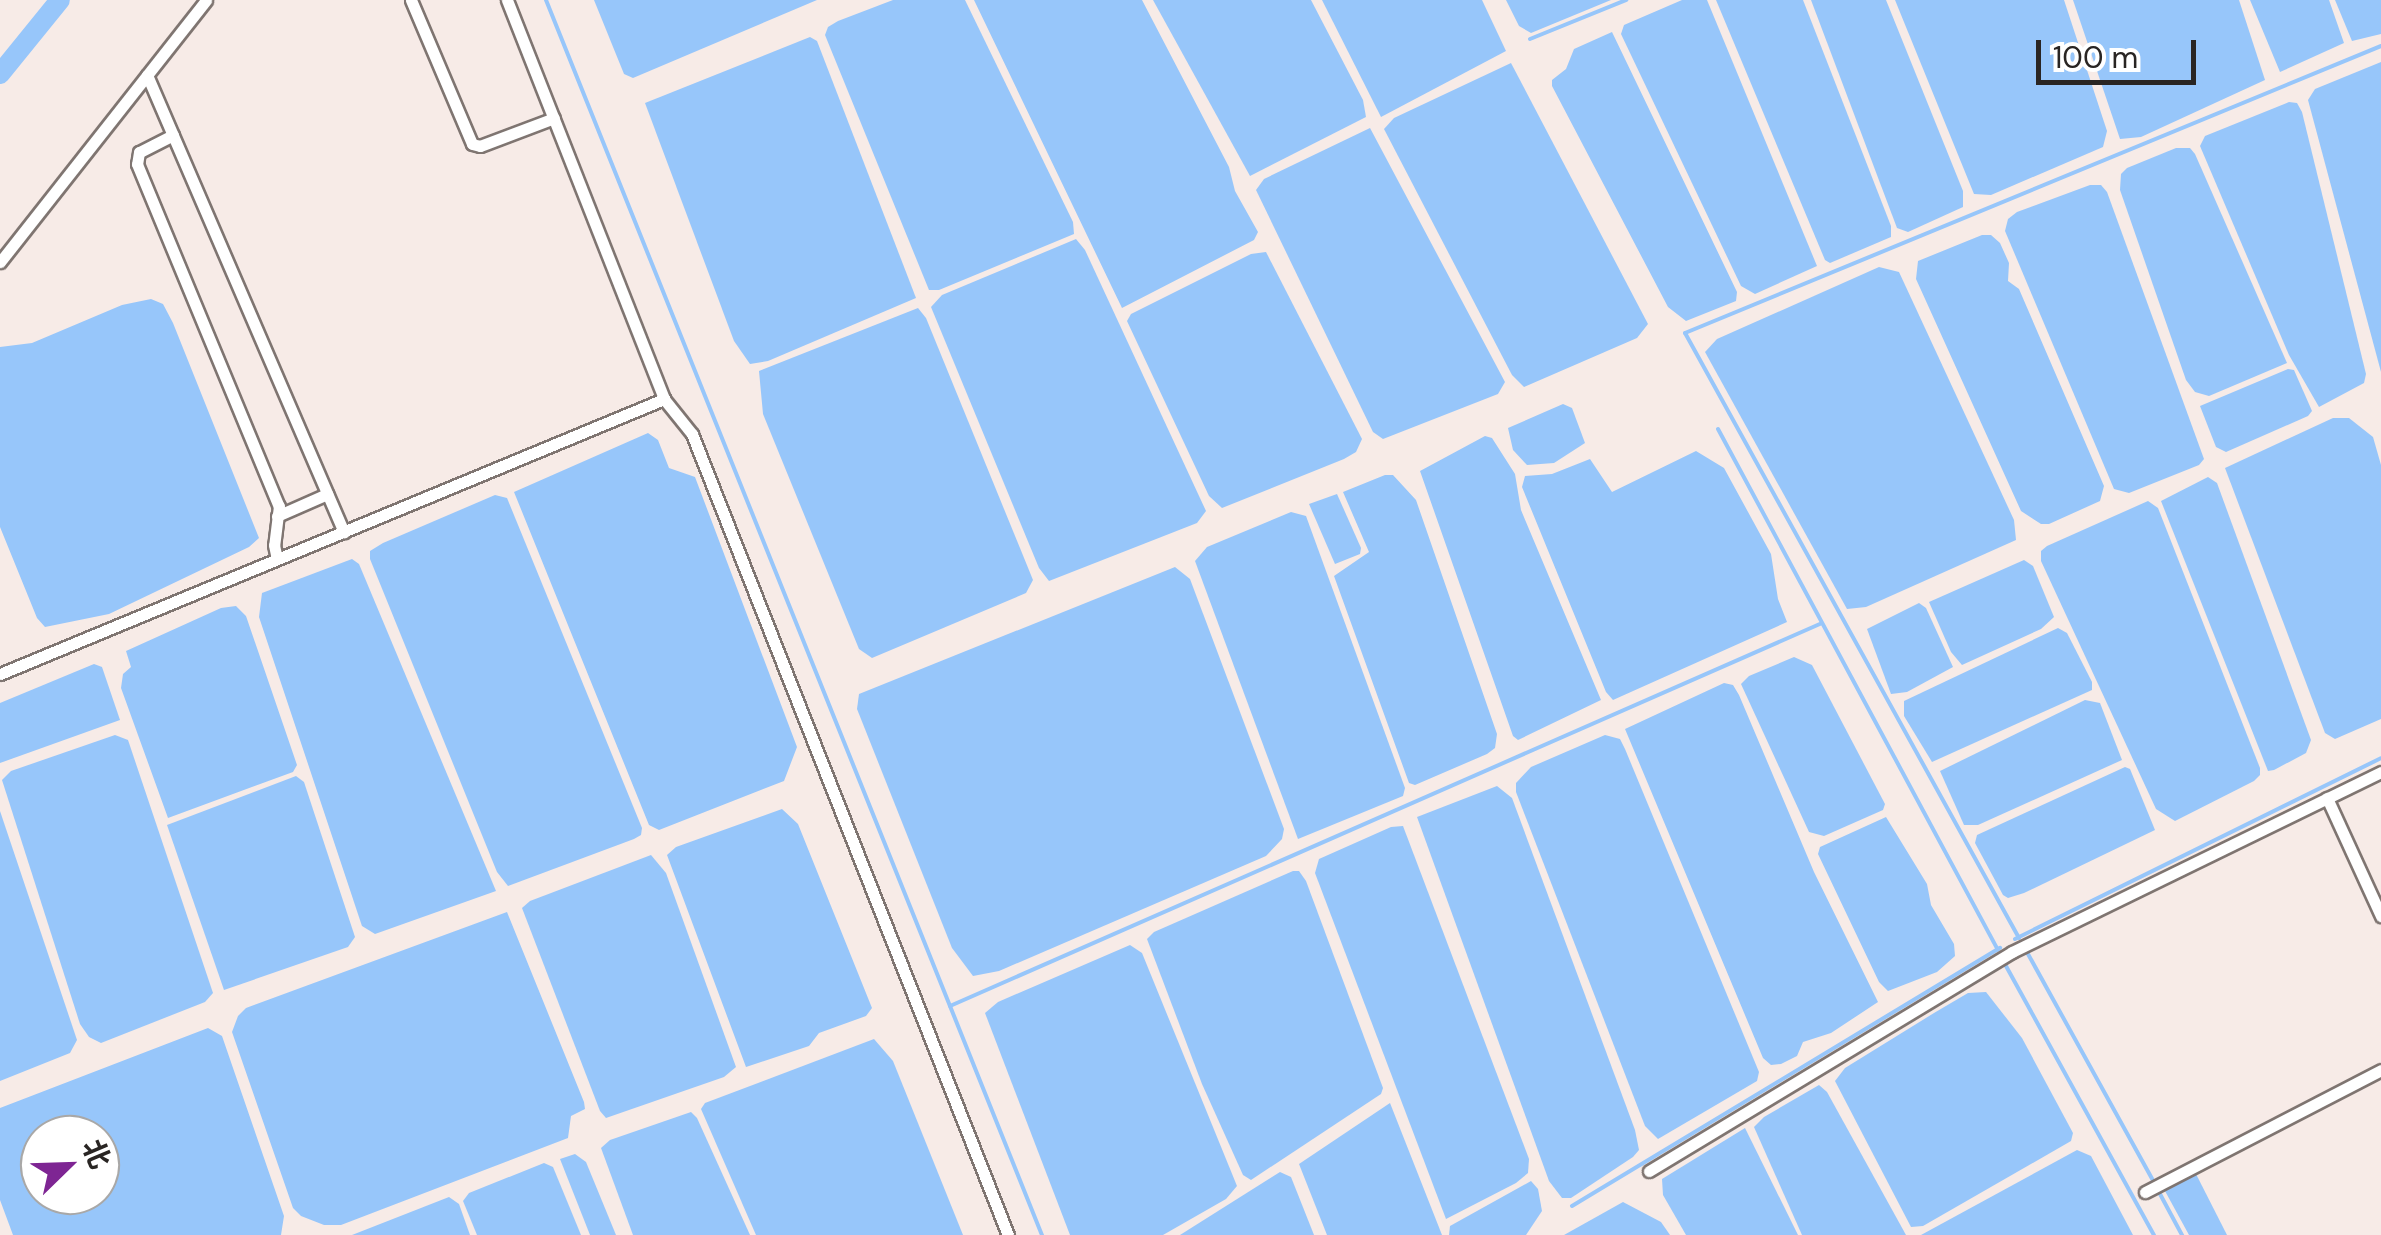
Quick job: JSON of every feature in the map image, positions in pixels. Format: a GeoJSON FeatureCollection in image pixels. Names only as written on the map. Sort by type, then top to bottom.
{"type":"FeatureCollection","features":[{"type":"Feature","properties":{"kind":"street"},"geometry":{"type":"LineString","coordinates":[[0,262],[206,0]]}},
{"type":"Feature","properties":{"kind":"street"},"geometry":{"type":"LineString","coordinates":[[412,0],[472,144],[480,146],[554,118]]}},
{"type":"Feature","properties":{"kind":"street"},"geometry":{"type":"LineString","coordinates":[[507,0],[664,398],[692,434],[1008,1235]]}},
{"type":"Feature","properties":{"kind":"street"},"geometry":{"type":"LineString","coordinates":[[147,75],[344,532]]}},
{"type":"Feature","properties":{"kind":"street"},"geometry":{"type":"LineString","coordinates":[[173,135],[138,152],[137,164],[279,506],[277,560]]}},
{"type":"Feature","properties":{"kind":"street"},"geometry":{"type":"LineString","coordinates":[[0,674],[664,398]]}},
{"type":"Feature","properties":{"kind":"street"},"geometry":{"type":"LineString","coordinates":[[278,516],[328,494]]}},
{"type":"Feature","properties":{"kind":"street"},"geometry":{"type":"LineString","coordinates":[[1650,1171],[2012,952],[2381,772]]}},
{"type":"Feature","properties":{"kind":"street"},"geometry":{"type":"LineString","coordinates":[[2326,798],[2381,916]]}},
{"type":"Feature","properties":{"kind":"street"},"geometry":{"type":"LineString","coordinates":[[2145,1192],[2381,1070]]}},
{"type":"Feature","properties":{"kind":"water"},"geometry":{"type":"Polygon","coordinates":[[[594,0],[817,0],[633,78],[624,74],[594,0]]]}},
{"type":"Feature","properties":{"kind":"water"},"geometry":{"type":"Polygon","coordinates":[[[893,0],[965,0],[1073,222],[1074,234],[939,290],[929,290],[825,35],[828,27],[838,21],[893,0]]]}},
{"type":"Feature","properties":{"kind":"water"},"geometry":{"type":"Polygon","coordinates":[[[974,0],[1142,0],[1229,167],[1235,191],[1258,232],[1254,240],[1122,308],[974,0]]]}},
{"type":"Feature","properties":{"kind":"water"},"geometry":{"type":"Polygon","coordinates":[[[1153,0],[1311,0],[1363,100],[1366,117],[1250,176],[1153,0]]]}},
{"type":"Feature","properties":{"kind":"water"},"geometry":{"type":"Polygon","coordinates":[[[1322,0],[1482,0],[1506,51],[1381,117],[1322,0]]]}},
{"type":"Feature","properties":{"kind":"water"},"geometry":{"type":"Polygon","coordinates":[[[1506,0],[1611,0],[1531,33],[1519,26],[1506,0]]]}},
{"type":"Feature","properties":{"kind":"water"},"geometry":{"type":"Polygon","coordinates":[[[1682,0],[1707,0],[1817,266],[1755,294],[1741,286],[1621,34],[1624,25],[1682,0]]]}},
{"type":"Feature","properties":{"kind":"water"},"geometry":{"type":"Polygon","coordinates":[[[1716,0],[1803,0],[1891,226],[1891,237],[1830,263],[1825,260],[1716,0]]]}},
{"type":"Feature","properties":{"kind":"water"},"geometry":{"type":"Polygon","coordinates":[[[1811,0],[1886,0],[1963,191],[1963,207],[1908,232],[1897,228],[1811,0]]]}},
{"type":"Feature","properties":{"kind":"water"},"geometry":{"type":"Polygon","coordinates":[[[1895,0],[2064,0],[2107,131],[2103,147],[1991,195],[1974,194],[1895,0]]]}},
{"type":"Feature","properties":{"kind":"water"},"geometry":{"type":"Polygon","coordinates":[[[2073,0],[2239,0],[2265,80],[2141,137],[2120,139],[2073,0]]]}},
{"type":"Feature","properties":{"kind":"water"},"geometry":{"type":"Polygon","coordinates":[[[2250,0],[2329,0],[2344,43],[2280,72],[2250,0]]]}},
{"type":"Feature","properties":{"kind":"water"},"geometry":{"type":"Polygon","coordinates":[[[2335,0],[2381,0],[2381,34],[2352,41],[2335,0]]]}},
{"type":"Feature","properties":{"kind":"water"},"geometry":{"type":"Polygon","coordinates":[[[1612,32],[1737,292],[1736,301],[1686,321],[1668,307],[1552,86],[1552,80],[1566,69],[1574,49],[1612,32]]]}},
{"type":"Feature","properties":{"kind":"water"},"geometry":{"type":"Polygon","coordinates":[[[810,37],[817,41],[916,298],[768,361],[750,364],[734,341],[645,103],[810,37]]]}},
{"type":"Feature","properties":{"kind":"water"},"geometry":{"type":"Polygon","coordinates":[[[2381,62],[2381,372],[2308,100],[2315,89],[2381,62]]]}},
{"type":"Feature","properties":{"kind":"water"},"geometry":{"type":"Polygon","coordinates":[[[1511,63],[1648,324],[1637,338],[1524,387],[1512,375],[1384,129],[1394,118],[1511,63]]]}},
{"type":"Feature","properties":{"kind":"water"},"geometry":{"type":"Polygon","coordinates":[[[2289,102],[2297,103],[2302,112],[2366,374],[2364,383],[2319,407],[2289,355],[2200,146],[2205,136],[2289,102]]]}},
{"type":"Feature","properties":{"kind":"water"},"geometry":{"type":"Polygon","coordinates":[[[1370,128],[1505,382],[1498,394],[1383,439],[1373,432],[1256,190],[1264,179],[1370,128]]]}},
{"type":"Feature","properties":{"kind":"water"},"geometry":{"type":"Polygon","coordinates":[[[2176,148],[2190,148],[2195,154],[2287,363],[2209,396],[2195,392],[2186,380],[2120,190],[2121,174],[2127,168],[2176,148]]]}},
{"type":"Feature","properties":{"kind":"water"},"geometry":{"type":"Polygon","coordinates":[[[2090,185],[2101,185],[2107,192],[2204,459],[2199,465],[2129,493],[2114,489],[2005,231],[2008,219],[2017,212],[2090,185]]]}},
{"type":"Feature","properties":{"kind":"water"},"geometry":{"type":"Polygon","coordinates":[[[1982,235],[1991,235],[2000,243],[2009,263],[2008,281],[2019,289],[2104,486],[2100,501],[2049,524],[2041,524],[2021,511],[1916,279],[1918,261],[1982,235]]]}},
{"type":"Feature","properties":{"kind":"water"},"geometry":{"type":"Polygon","coordinates":[[[1076,239],[1085,250],[1206,511],[1197,523],[1049,581],[1039,568],[931,307],[942,295],[1076,239]]]}},
{"type":"Feature","properties":{"kind":"water"},"geometry":{"type":"Polygon","coordinates":[[[1266,252],[1362,439],[1356,452],[1344,459],[1222,508],[1209,496],[1127,321],[1131,314],[1251,254],[1266,252]]]}},
{"type":"Feature","properties":{"kind":"water"},"geometry":{"type":"Polygon","coordinates":[[[1879,267],[1899,272],[2014,520],[2016,540],[1866,607],[1847,609],[1705,352],[1717,339],[1879,267]]]}},
{"type":"Feature","properties":{"kind":"water"},"geometry":{"type":"Polygon","coordinates":[[[151,299],[163,304],[173,323],[259,538],[249,547],[109,614],[45,627],[37,618],[0,527],[0,347],[32,343],[122,305],[151,299]]]}},
{"type":"Feature","properties":{"kind":"water"},"geometry":{"type":"Polygon","coordinates":[[[918,308],[926,318],[1033,580],[1026,593],[872,658],[859,649],[763,414],[759,371],[918,308]]]}},
{"type":"Feature","properties":{"kind":"water"},"geometry":{"type":"Polygon","coordinates":[[[2288,369],[2294,370],[2312,411],[2308,416],[2226,452],[2216,447],[2200,406],[2288,369]]]}},
{"type":"Feature","properties":{"kind":"water"},"geometry":{"type":"Polygon","coordinates":[[[1563,404],[1572,408],[1585,443],[1554,463],[1527,465],[1513,450],[1508,428],[1563,404]]]}},
{"type":"Feature","properties":{"kind":"water"},"geometry":{"type":"Polygon","coordinates":[[[2333,418],[2349,418],[2373,437],[2381,465],[2381,719],[2335,739],[2325,733],[2225,468],[2333,418]]]}},
{"type":"Feature","properties":{"kind":"water"},"geometry":{"type":"Polygon","coordinates":[[[648,433],[658,440],[669,468],[695,477],[797,747],[784,781],[659,830],[649,825],[514,492],[648,433]]]}},
{"type":"Feature","properties":{"kind":"water"},"geometry":{"type":"Polygon","coordinates":[[[1485,436],[1492,438],[1515,474],[1521,510],[1601,700],[1518,740],[1513,736],[1420,471],[1485,436]]]}},
{"type":"Feature","properties":{"kind":"water"},"geometry":{"type":"Polygon","coordinates":[[[1696,451],[1724,468],[1771,554],[1778,599],[1787,622],[1613,700],[1606,692],[1522,487],[1525,476],[1552,474],[1590,459],[1612,492],[1696,451]]]}},
{"type":"Feature","properties":{"kind":"water"},"geometry":{"type":"Polygon","coordinates":[[[1393,475],[1416,500],[1497,734],[1495,748],[1487,754],[1415,785],[1409,783],[1334,576],[1369,552],[1343,492],[1393,475]]]}},
{"type":"Feature","properties":{"kind":"water"},"geometry":{"type":"Polygon","coordinates":[[[2208,477],[2217,483],[2311,740],[2306,753],[2274,770],[2268,771],[2161,501],[2208,477]]]}},
{"type":"Feature","properties":{"kind":"water"},"geometry":{"type":"Polygon","coordinates":[[[1337,494],[1361,548],[1360,554],[1335,564],[1309,504],[1337,494]]]}},
{"type":"Feature","properties":{"kind":"water"},"geometry":{"type":"Polygon","coordinates":[[[495,495],[507,498],[642,828],[641,835],[634,839],[508,886],[497,872],[370,559],[370,551],[383,543],[495,495]]]}},
{"type":"Feature","properties":{"kind":"water"},"geometry":{"type":"Polygon","coordinates":[[[2148,501],[2158,508],[2260,768],[2254,781],[2175,821],[2156,809],[2041,561],[2041,551],[2047,546],[2148,501]]]}},
{"type":"Feature","properties":{"kind":"water"},"geometry":{"type":"Polygon","coordinates":[[[1291,512],[1306,516],[1405,788],[1403,796],[1298,839],[1195,561],[1207,547],[1291,512]]]}},
{"type":"Feature","properties":{"kind":"water"},"geometry":{"type":"Polygon","coordinates":[[[352,559],[359,564],[496,891],[375,934],[362,926],[259,617],[262,593],[352,559]]]}},
{"type":"Feature","properties":{"kind":"water"},"geometry":{"type":"Polygon","coordinates":[[[2024,560],[2033,566],[2054,617],[2041,629],[1962,665],[1951,652],[1929,602],[2024,560]]]}},
{"type":"Feature","properties":{"kind":"water"},"geometry":{"type":"Polygon","coordinates":[[[1175,567],[1190,579],[1284,829],[1282,839],[1266,856],[999,971],[973,976],[952,948],[857,709],[859,694],[1175,567]]]}},
{"type":"Feature","properties":{"kind":"water"},"geometry":{"type":"Polygon","coordinates":[[[1919,603],[1926,608],[1953,667],[1907,692],[1891,694],[1867,629],[1919,603]]]}},
{"type":"Feature","properties":{"kind":"water"},"geometry":{"type":"Polygon","coordinates":[[[236,606],[246,616],[297,765],[293,772],[168,818],[121,688],[123,674],[131,667],[126,651],[221,608],[236,606]]]}},
{"type":"Feature","properties":{"kind":"water"},"geometry":{"type":"Polygon","coordinates":[[[2058,628],[2067,633],[2092,682],[2092,690],[1932,762],[1904,716],[1904,701],[2058,628]]]}},
{"type":"Feature","properties":{"kind":"water"},"geometry":{"type":"Polygon","coordinates":[[[1794,657],[1812,665],[1885,804],[1883,810],[1824,836],[1809,832],[1741,684],[1749,676],[1794,657]]]}},
{"type":"Feature","properties":{"kind":"water"},"geometry":{"type":"Polygon","coordinates":[[[94,664],[102,667],[120,720],[0,763],[0,703],[94,664]]]}},
{"type":"Feature","properties":{"kind":"water"},"geometry":{"type":"Polygon","coordinates":[[[1724,683],[1733,685],[1739,695],[1814,872],[1878,1002],[1831,1033],[1803,1042],[1797,1056],[1781,1064],[1771,1065],[1763,1058],[1625,729],[1724,683]]]}},
{"type":"Feature","properties":{"kind":"water"},"geometry":{"type":"Polygon","coordinates":[[[2085,700],[2100,703],[2122,760],[1978,825],[1964,825],[1940,771],[2085,700]]]}},
{"type":"Feature","properties":{"kind":"water"},"geometry":{"type":"Polygon","coordinates":[[[115,735],[128,740],[213,993],[205,1002],[101,1043],[89,1037],[80,1024],[2,780],[11,771],[115,735]]]}},
{"type":"Feature","properties":{"kind":"water"},"geometry":{"type":"Polygon","coordinates":[[[1605,735],[1620,739],[1625,749],[1759,1072],[1757,1081],[1658,1139],[1645,1126],[1516,792],[1516,783],[1531,767],[1605,735]]]}},
{"type":"Feature","properties":{"kind":"water"},"geometry":{"type":"Polygon","coordinates":[[[2125,767],[2130,769],[2155,830],[2024,893],[2008,898],[2003,895],[1975,843],[1977,835],[2125,767]]]}},
{"type":"Feature","properties":{"kind":"water"},"geometry":{"type":"Polygon","coordinates":[[[296,776],[304,782],[355,937],[348,947],[224,990],[167,825],[296,776]]]}},
{"type":"Feature","properties":{"kind":"water"},"geometry":{"type":"Polygon","coordinates":[[[1497,786],[1512,798],[1635,1130],[1639,1150],[1571,1198],[1562,1198],[1549,1181],[1417,817],[1497,786]]]}},
{"type":"Feature","properties":{"kind":"water"},"geometry":{"type":"Polygon","coordinates":[[[782,809],[798,824],[872,1008],[866,1016],[819,1033],[809,1046],[746,1067],[667,855],[676,847],[782,809]]]}},
{"type":"Feature","properties":{"kind":"water"},"geometry":{"type":"Polygon","coordinates":[[[0,811],[77,1040],[70,1053],[0,1081],[0,811]]]}},
{"type":"Feature","properties":{"kind":"water"},"geometry":{"type":"Polygon","coordinates":[[[1886,817],[1927,884],[1931,905],[1954,944],[1955,956],[1937,972],[1888,991],[1879,982],[1818,854],[1820,847],[1886,817]]]}},
{"type":"Feature","properties":{"kind":"water"},"geometry":{"type":"Polygon","coordinates":[[[1403,826],[1529,1159],[1528,1173],[1516,1183],[1446,1219],[1315,873],[1319,859],[1391,827],[1403,826]]]}},
{"type":"Feature","properties":{"kind":"water"},"geometry":{"type":"Polygon","coordinates":[[[651,855],[666,873],[736,1067],[724,1077],[606,1118],[522,908],[530,901],[651,855]]]}},
{"type":"Feature","properties":{"kind":"water"},"geometry":{"type":"Polygon","coordinates":[[[1299,871],[1306,881],[1383,1088],[1381,1094],[1251,1180],[1243,1175],[1202,1084],[1147,939],[1154,932],[1299,871]]]}},
{"type":"Feature","properties":{"kind":"water"},"geometry":{"type":"Polygon","coordinates":[[[507,912],[584,1102],[585,1109],[571,1116],[568,1138],[341,1225],[324,1225],[301,1216],[293,1208],[232,1032],[238,1016],[246,1008],[507,912]]]}},
{"type":"Feature","properties":{"kind":"water"},"geometry":{"type":"Polygon","coordinates":[[[1130,945],[1142,953],[1237,1186],[1226,1199],[1163,1235],[1070,1235],[985,1013],[998,1002],[1130,945]]]}},
{"type":"Feature","properties":{"kind":"water"},"geometry":{"type":"Polygon","coordinates":[[[1986,992],[2022,1038],[2073,1133],[2071,1141],[1923,1226],[1911,1227],[1835,1081],[1845,1068],[1934,1013],[1968,993],[1986,992]]]}},
{"type":"Feature","properties":{"kind":"water"},"geometry":{"type":"Polygon","coordinates":[[[208,1028],[222,1036],[284,1216],[281,1235],[13,1235],[0,1200],[0,1108],[208,1028]]]}},
{"type":"Feature","properties":{"kind":"water"},"geometry":{"type":"Polygon","coordinates":[[[874,1039],[893,1061],[963,1235],[756,1235],[701,1109],[705,1103],[874,1039]]]}},
{"type":"Feature","properties":{"kind":"water"},"geometry":{"type":"Polygon","coordinates":[[[1819,1085],[1827,1092],[1906,1235],[1802,1235],[1754,1127],[1819,1085]]]}},
{"type":"Feature","properties":{"kind":"water"},"geometry":{"type":"Polygon","coordinates":[[[1390,1103],[1442,1235],[1327,1235],[1299,1164],[1390,1103]]]}},
{"type":"Feature","properties":{"kind":"water"},"geometry":{"type":"Polygon","coordinates":[[[691,1112],[750,1235],[633,1235],[601,1148],[610,1140],[691,1112]]]}},
{"type":"Feature","properties":{"kind":"water"},"geometry":{"type":"Polygon","coordinates":[[[1745,1128],[1798,1235],[1686,1235],[1663,1195],[1662,1179],[1745,1128]]]}},
{"type":"Feature","properties":{"kind":"water"},"geometry":{"type":"Polygon","coordinates":[[[2077,1150],[2091,1156],[2133,1235],[1921,1235],[2077,1150]]]}},
{"type":"Feature","properties":{"kind":"water"},"geometry":{"type":"Polygon","coordinates":[[[575,1154],[586,1162],[616,1235],[590,1235],[560,1159],[575,1154]]]}},
{"type":"Feature","properties":{"kind":"water"},"geometry":{"type":"Polygon","coordinates":[[[544,1163],[553,1167],[581,1235],[477,1235],[463,1201],[469,1193],[544,1163]]]}},
{"type":"Feature","properties":{"kind":"water"},"geometry":{"type":"Polygon","coordinates":[[[1280,1172],[1291,1177],[1314,1235],[1180,1235],[1280,1172]]]}},
{"type":"Feature","properties":{"kind":"water"},"geometry":{"type":"Polygon","coordinates":[[[2196,1174],[2227,1235],[2189,1235],[2165,1191],[2196,1174]]]}},
{"type":"Feature","properties":{"kind":"water"},"geometry":{"type":"Polygon","coordinates":[[[1531,1181],[1538,1189],[1542,1211],[1526,1235],[1449,1235],[1450,1226],[1531,1181]]]}},
{"type":"Feature","properties":{"kind":"water"},"geometry":{"type":"Polygon","coordinates":[[[449,1197],[459,1204],[470,1235],[352,1235],[449,1197]]]}},
{"type":"Feature","properties":{"kind":"water"},"geometry":{"type":"Polygon","coordinates":[[[1623,1202],[1661,1222],[1670,1235],[1564,1235],[1623,1202]]]}},
{"type":"Feature","properties":{"kind":"waterway"},"geometry":{"type":"LineString","coordinates":[[0,74],[60,0]]}},
{"type":"Feature","properties":{"kind":"waterway"},"geometry":{"type":"LineString","coordinates":[[546,0],[1042,1235]]}},
{"type":"Feature","properties":{"kind":"waterway"},"geometry":{"type":"LineString","coordinates":[[1530,39],[1626,0]]}},
{"type":"Feature","properties":{"kind":"waterway"},"geometry":{"type":"LineString","coordinates":[[2019,938],[1685,333],[2381,46]]}},
{"type":"Feature","properties":{"kind":"waterway"},"geometry":{"type":"LineString","coordinates":[[1718,429],[1998,950]]}},
{"type":"Feature","properties":{"kind":"waterway"},"geometry":{"type":"LineString","coordinates":[[950,1006],[1820,624]]}},
{"type":"Feature","properties":{"kind":"waterway"},"geometry":{"type":"LineString","coordinates":[[2015,939],[2381,758]]}},
{"type":"Feature","properties":{"kind":"waterway"},"geometry":{"type":"LineString","coordinates":[[1572,1206],[2000,948]]}},
{"type":"Feature","properties":{"kind":"waterway"},"geometry":{"type":"LineString","coordinates":[[2028,954],[2152,1179]]}},
{"type":"Feature","properties":{"kind":"waterway"},"geometry":{"type":"LineString","coordinates":[[2006,966],[2154,1235]]}},
{"type":"Feature","properties":{"kind":"waterway"},"geometry":{"type":"LineString","coordinates":[[2160,1194],[2182,1235]]}}]}
